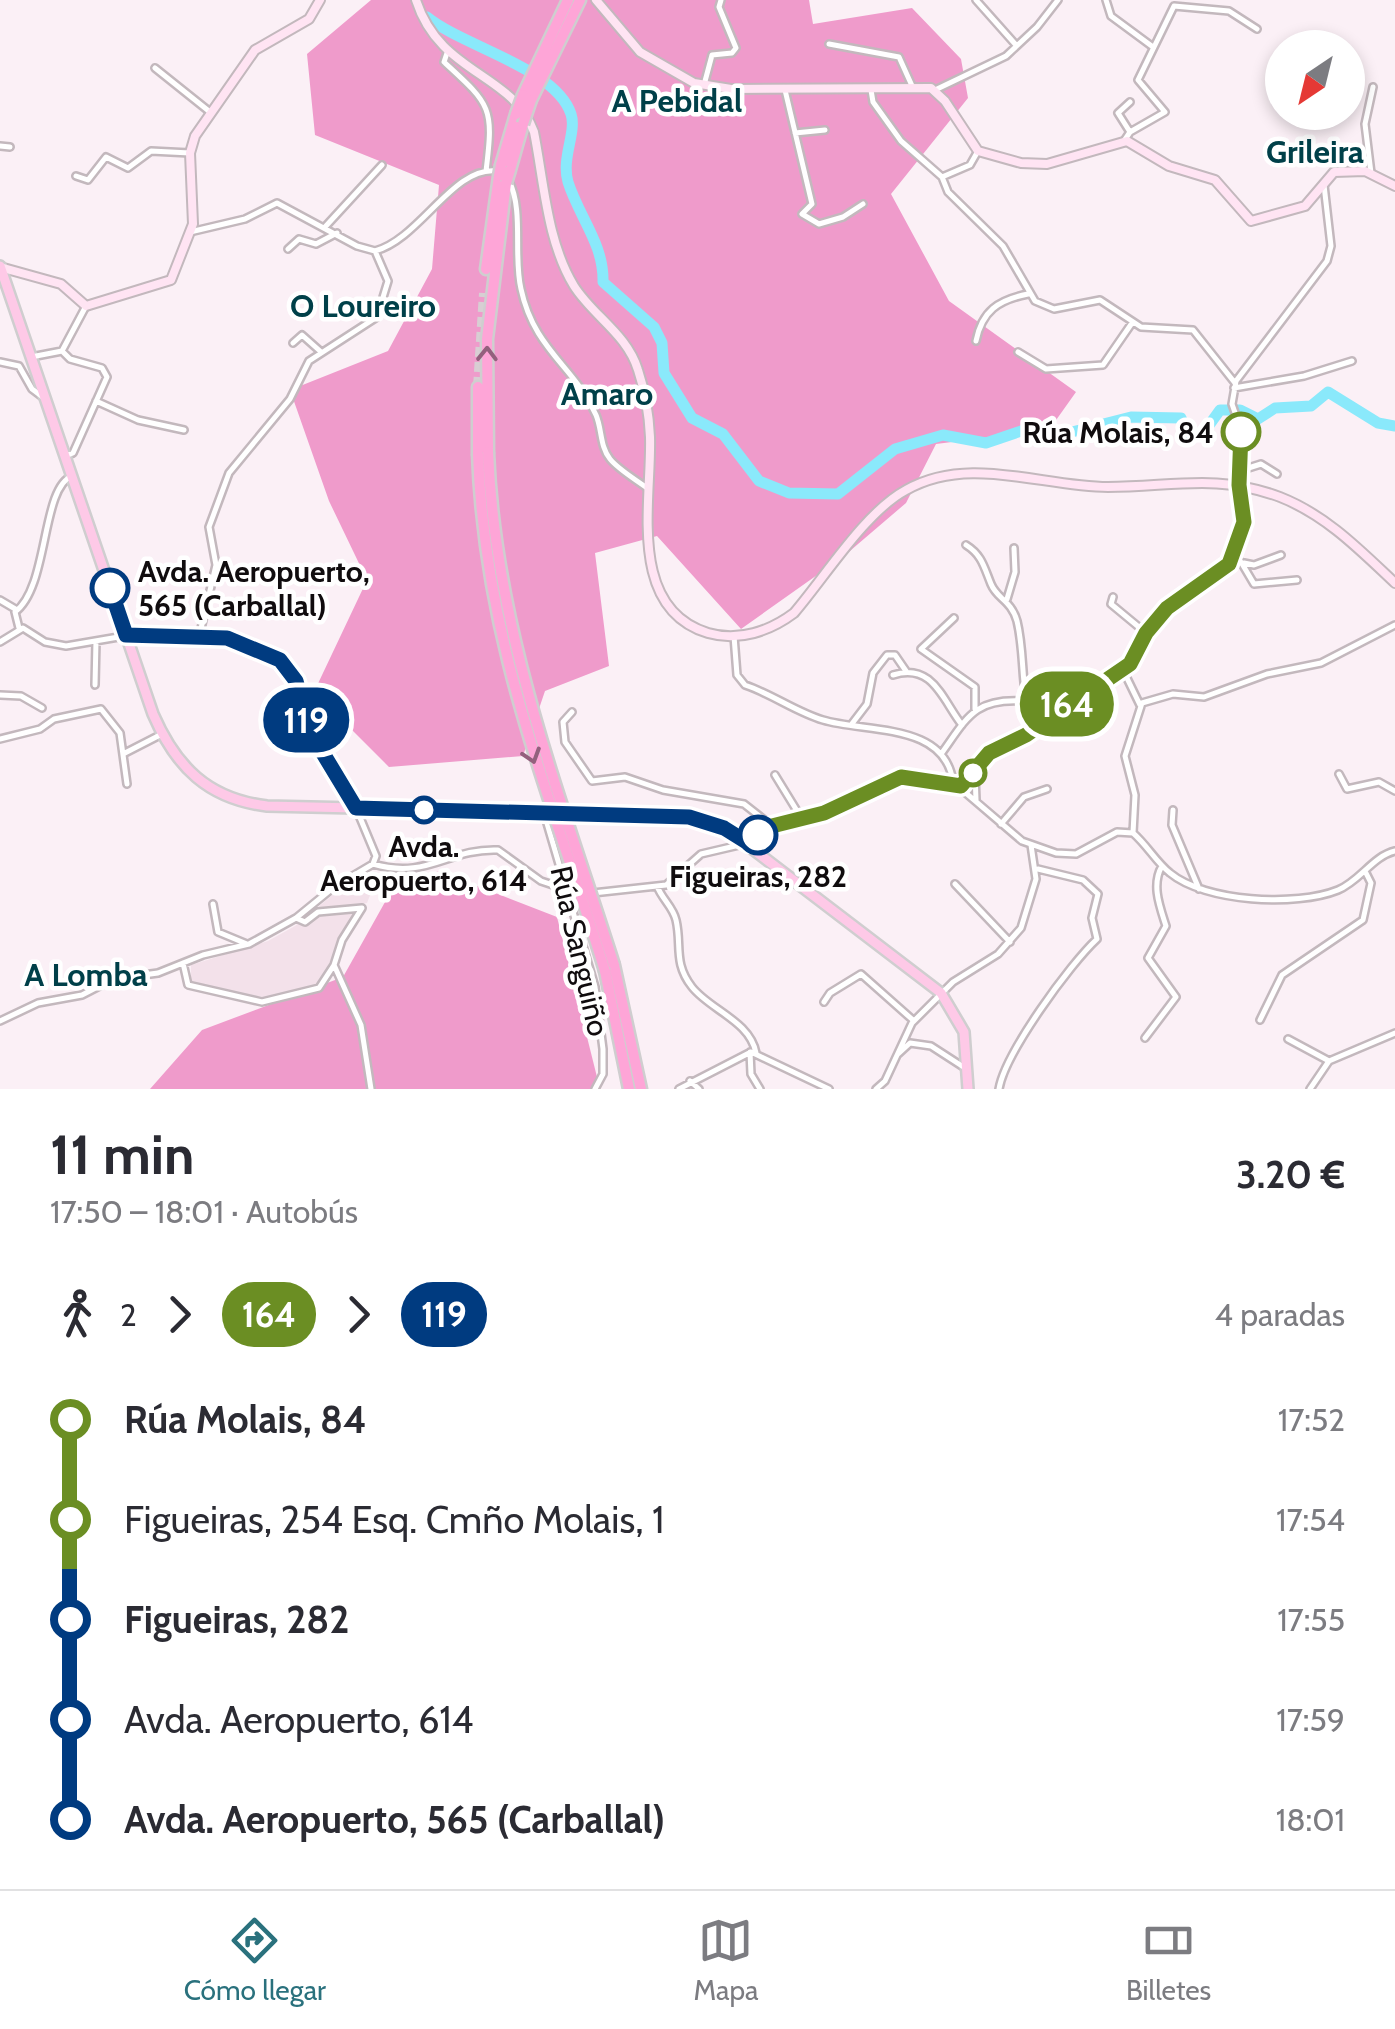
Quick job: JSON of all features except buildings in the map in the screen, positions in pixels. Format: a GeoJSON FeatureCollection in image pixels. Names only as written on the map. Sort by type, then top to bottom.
{"type":"FeatureCollection","features":[{"type":"Feature","properties":{"kind":"highway"},"geometry":{"type":"LineString","coordinates":[[484,293],[499,173],[568,0]]}},
{"type":"Feature","properties":{"kind":"highway"},"geometry":{"type":"LineString","coordinates":[[538,68],[580,0]]}},
{"type":"Feature","properties":{"kind":"highway"},"geometry":{"type":"LineString","coordinates":[[483,453],[499,173]]}},
{"type":"Feature","properties":{"kind":"highway"},"geometry":{"type":"LineString","coordinates":[[478,387],[483,453],[513,640],[642,1089]]}},
{"type":"Feature","properties":{"kind":"highway"},"geometry":{"type":"LineString","coordinates":[[609,968],[630,1089]]}},
{"type":"Feature","properties":{"kind":"main road"},"geometry":{"type":"LineString","coordinates":[[0,266],[61,284],[86,306],[171,280],[190,232],[190,153],[195,136],[255,50],[308,19],[320,0]]}},
{"type":"Feature","properties":{"kind":"main road"},"geometry":{"type":"LineString","coordinates":[[416,0],[426,26],[447,53],[510,96],[530,122],[562,264],[576,290],[620,337],[639,372],[650,441],[646,488],[649,550],[665,599],[694,627],[734,636],[764,630],[794,614],[886,504],[923,482],[1003,474],[1110,487],[1208,480],[1239,485],[1277,496],[1320,518],[1395,583]]}},
{"type":"Feature","properties":{"kind":"main road"},"geometry":{"type":"LineString","coordinates":[[600,1],[640,52],[688,80],[748,89],[784,86],[935,90],[978,151],[1021,163],[1046,164],[1124,141],[1168,166],[1215,180],[1251,221],[1305,206],[1322,183],[1341,170],[1370,172],[1395,186]]}},
{"type":"Feature","properties":{"kind":"main road"},"geometry":{"type":"LineString","coordinates":[[0,266],[162,734],[187,771],[227,797],[267,806],[689,817],[724,828],[941,993],[964,1032],[968,1089]]}},
{"type":"Feature","properties":{"kind":"street"},"geometry":{"type":"LineString","coordinates":[[704,85],[712,55],[732,54],[736,48],[719,7],[721,0]]}},
{"type":"Feature","properties":{"kind":"street"},"geometry":{"type":"LineString","coordinates":[[976,0],[1016,45]]}},
{"type":"Feature","properties":{"kind":"street"},"geometry":{"type":"LineString","coordinates":[[935,90],[994,62],[1037,28],[1058,0]]}},
{"type":"Feature","properties":{"kind":"street"},"geometry":{"type":"LineString","coordinates":[[1106,0],[1111,16],[1152,47]]}},
{"type":"Feature","properties":{"kind":"street"},"geometry":{"type":"LineString","coordinates":[[1124,141],[1130,132],[1165,112],[1138,83],[1172,8],[1179,4],[1228,10],[1257,29]]}},
{"type":"Feature","properties":{"kind":"street"},"geometry":{"type":"LineString","coordinates":[[829,44],[900,57],[914,90]]}},
{"type":"Feature","properties":{"kind":"street"},"geometry":{"type":"LineString","coordinates":[[447,53],[444,62],[483,97],[491,116],[499,173]]}},
{"type":"Feature","properties":{"kind":"street"},"geometry":{"type":"LineString","coordinates":[[155,68],[213,114]]}},
{"type":"Feature","properties":{"kind":"street"},"geometry":{"type":"LineString","coordinates":[[784,86],[812,204],[802,214],[810,222],[843,217],[864,204]]}},
{"type":"Feature","properties":{"kind":"street"},"geometry":{"type":"LineString","coordinates":[[1370,172],[1365,124],[1373,87]]}},
{"type":"Feature","properties":{"kind":"street"},"geometry":{"type":"LineString","coordinates":[[871,90],[874,102],[901,141],[942,177],[948,192],[1003,246],[1028,294],[1054,309],[1100,300],[1132,323],[1193,330],[1234,385]]}},
{"type":"Feature","properties":{"kind":"street"},"geometry":{"type":"LineString","coordinates":[[1130,102],[1118,113],[1130,132]]}},
{"type":"Feature","properties":{"kind":"street"},"geometry":{"type":"LineString","coordinates":[[795,133],[825,130]]}},
{"type":"Feature","properties":{"kind":"street"},"geometry":{"type":"LineString","coordinates":[[0,146],[10,147]]}},
{"type":"Feature","properties":{"kind":"street"},"geometry":{"type":"LineString","coordinates":[[76,176],[88,180],[106,157],[128,168],[150,151],[190,153]]}},
{"type":"Feature","properties":{"kind":"street"},"geometry":{"type":"LineString","coordinates":[[942,177],[970,165],[978,151]]}},
{"type":"Feature","properties":{"kind":"street"},"geometry":{"type":"LineString","coordinates":[[324,227],[382,165]]}},
{"type":"Feature","properties":{"kind":"street"},"geometry":{"type":"LineString","coordinates":[[375,250],[404,235],[466,178],[499,173],[505,176],[513,188],[514,253],[521,292],[535,331],[597,416],[610,460],[646,488]]}},
{"type":"Feature","properties":{"kind":"street"},"geometry":{"type":"LineString","coordinates":[[961,786],[995,748],[1035,729],[1123,670],[1167,608],[1223,570],[1232,558],[1244,522],[1238,420],[1232,404],[1234,385],[1327,261],[1330,246],[1322,183]]}},
{"type":"Feature","properties":{"kind":"street"},"geometry":{"type":"LineString","coordinates":[[190,232],[245,218],[277,203],[375,250],[388,280],[377,317],[369,326],[320,351],[300,372],[290,399],[252,441],[224,482],[209,527],[216,565],[199,637]]}},
{"type":"Feature","properties":{"kind":"street"},"geometry":{"type":"LineString","coordinates":[[288,249],[300,239],[316,244],[336,234]]}},
{"type":"Feature","properties":{"kind":"street"},"geometry":{"type":"LineString","coordinates":[[976,341],[986,313],[1006,298],[1028,294]]}},
{"type":"Feature","properties":{"kind":"street"},"geometry":{"type":"LineString","coordinates":[[62,351],[86,306]]}},
{"type":"Feature","properties":{"kind":"street"},"geometry":{"type":"LineString","coordinates":[[1018,352],[1046,368],[1103,365],[1132,323]]}},
{"type":"Feature","properties":{"kind":"street"},"geometry":{"type":"LineString","coordinates":[[293,343],[302,335],[320,351]]}},
{"type":"Feature","properties":{"kind":"street"},"geometry":{"type":"LineString","coordinates":[[31,357],[62,351]]}},
{"type":"Feature","properties":{"kind":"street"},"geometry":{"type":"LineString","coordinates":[[62,351],[70,360],[105,370],[73,453],[65,456]]}},
{"type":"Feature","properties":{"kind":"street"},"geometry":{"type":"LineString","coordinates":[[1234,385],[1304,376],[1352,361]]}},
{"type":"Feature","properties":{"kind":"street"},"geometry":{"type":"LineString","coordinates":[[0,362],[24,370],[32,389],[45,398]]}},
{"type":"Feature","properties":{"kind":"street"},"geometry":{"type":"LineString","coordinates":[[96,401],[138,420],[184,430]]}},
{"type":"Feature","properties":{"kind":"street"},"geometry":{"type":"LineString","coordinates":[[1239,471],[1261,464],[1277,474]]}},
{"type":"Feature","properties":{"kind":"street"},"geometry":{"type":"LineString","coordinates":[[19,628],[17,610],[37,578],[56,497],[62,482],[72,476]]}},
{"type":"Feature","properties":{"kind":"street"},"geometry":{"type":"LineString","coordinates":[[966,545],[984,562],[995,591],[1007,598],[1018,625],[1023,701],[1035,729]]}},
{"type":"Feature","properties":{"kind":"street"},"geometry":{"type":"LineString","coordinates":[[1007,598],[1015,572],[1014,548]]}},
{"type":"Feature","properties":{"kind":"street"},"geometry":{"type":"LineString","coordinates":[[1232,558],[1254,565],[1281,555]]}},
{"type":"Feature","properties":{"kind":"street"},"geometry":{"type":"LineString","coordinates":[[1242,562],[1254,584],[1298,580]]}},
{"type":"Feature","properties":{"kind":"street"},"geometry":{"type":"LineString","coordinates":[[1114,597],[1111,604],[1146,633]]}},
{"type":"Feature","properties":{"kind":"street"},"geometry":{"type":"LineString","coordinates":[[0,600],[17,610]]}},
{"type":"Feature","properties":{"kind":"street"},"geometry":{"type":"LineString","coordinates":[[954,618],[921,649],[975,687],[975,709]]}},
{"type":"Feature","properties":{"kind":"street"},"geometry":{"type":"LineString","coordinates":[[1140,705],[1163,695],[1217,694],[1267,674],[1321,663],[1395,626]]}},
{"type":"Feature","properties":{"kind":"street"},"geometry":{"type":"LineString","coordinates":[[19,628],[66,646],[126,635],[227,638],[255,647],[289,670],[309,730],[356,808],[374,862]]}},
{"type":"Feature","properties":{"kind":"street"},"geometry":{"type":"LineString","coordinates":[[0,642],[19,628]]}},
{"type":"Feature","properties":{"kind":"street"},"geometry":{"type":"LineString","coordinates":[[734,636],[740,681],[814,718],[921,739],[941,754],[953,782]]}},
{"type":"Feature","properties":{"kind":"street"},"geometry":{"type":"LineString","coordinates":[[95,685],[96,641]]}},
{"type":"Feature","properties":{"kind":"street"},"geometry":{"type":"LineString","coordinates":[[851,724],[867,704],[873,673],[886,655],[895,655],[906,672]]}},
{"type":"Feature","properties":{"kind":"street"},"geometry":{"type":"LineString","coordinates":[[1123,670],[1140,705],[1125,756],[1135,795],[1133,832],[1162,866],[1199,889],[1289,900],[1340,889],[1366,873],[1384,854],[1395,850]]}},
{"type":"Feature","properties":{"kind":"street"},"geometry":{"type":"LineString","coordinates":[[893,674],[922,674],[938,688],[962,725]]}},
{"type":"Feature","properties":{"kind":"street"},"geometry":{"type":"LineString","coordinates":[[0,695],[21,696],[42,708]]}},
{"type":"Feature","properties":{"kind":"street"},"geometry":{"type":"LineString","coordinates":[[941,754],[975,709],[1001,700],[1023,701]]}},
{"type":"Feature","properties":{"kind":"street"},"geometry":{"type":"LineString","coordinates":[[0,739],[34,731],[54,719],[101,709],[120,732],[127,784]]}},
{"type":"Feature","properties":{"kind":"street"},"geometry":{"type":"LineString","coordinates":[[572,712],[564,722],[566,742],[592,781],[625,777],[663,790],[744,804],[772,826]]}},
{"type":"Feature","properties":{"kind":"street"},"geometry":{"type":"LineString","coordinates":[[123,754],[162,734]]}},
{"type":"Feature","properties":{"kind":"street"},"geometry":{"type":"LineString","coordinates":[[975,770],[976,800]]}},
{"type":"Feature","properties":{"kind":"street"},"geometry":{"type":"LineString","coordinates":[[1339,774],[1347,789],[1379,782],[1395,791]]}},
{"type":"Feature","properties":{"kind":"street"},"geometry":{"type":"LineString","coordinates":[[776,775],[802,819]]}},
{"type":"Feature","properties":{"kind":"street"},"geometry":{"type":"LineString","coordinates":[[0,1020],[38,1003],[82,996],[113,980],[158,973],[250,944],[296,918],[334,887],[374,862],[415,871],[454,857],[498,850],[541,881],[570,892],[605,894],[639,884],[657,886],[679,877],[700,854],[748,843],[772,826],[843,806],[901,777],[961,786],[1031,846],[1076,854],[1117,832],[1133,832]]}},
{"type":"Feature","properties":{"kind":"street"},"geometry":{"type":"LineString","coordinates":[[1001,824],[1024,797],[1048,789]]}},
{"type":"Feature","properties":{"kind":"street"},"geometry":{"type":"LineString","coordinates":[[1173,810],[1172,825],[1199,889]]}},
{"type":"Feature","properties":{"kind":"street","name":"Rúa Sanguiño"},"geometry":{"type":"LineString","coordinates":[[544,813],[570,892],[573,921],[600,1018],[603,1074],[595,1089]]}},
{"type":"Feature","properties":{"kind":"street"},"geometry":{"type":"LineString","coordinates":[[881,1088],[914,1021],[941,993],[1010,942],[1026,918],[1037,869],[1031,846]]}},
{"type":"Feature","properties":{"kind":"street"},"geometry":{"type":"LineString","coordinates":[[1145,1038],[1176,996],[1148,958],[1166,926],[1156,906],[1158,872],[1162,866]]}},
{"type":"Feature","properties":{"kind":"street"},"geometry":{"type":"LineString","coordinates":[[999,1089],[1010,1061],[1069,969],[1097,939],[1092,918],[1098,894],[1083,880],[1037,869]]}},
{"type":"Feature","properties":{"kind":"street"},"geometry":{"type":"LineString","coordinates":[[1260,1020],[1282,975],[1362,920],[1371,883],[1366,873]]}},
{"type":"Feature","properties":{"kind":"street"},"geometry":{"type":"LineString","coordinates":[[955,884],[1010,942]]}},
{"type":"Feature","properties":{"kind":"street"},"geometry":{"type":"LineString","coordinates":[[657,886],[675,914],[676,956],[684,976],[702,997],[746,1034],[753,1052],[749,1067],[760,1089]]}},
{"type":"Feature","properties":{"kind":"street"},"geometry":{"type":"LineString","coordinates":[[214,904],[218,932],[228,940],[250,944]]}},
{"type":"Feature","properties":{"kind":"street"},"geometry":{"type":"LineString","coordinates":[[183,963],[188,986],[262,1002],[319,988],[362,908],[318,912],[304,922],[296,918]]}},
{"type":"Feature","properties":{"kind":"street"},"geometry":{"type":"LineString","coordinates":[[334,964],[356,1006],[371,1089]]}},
{"type":"Feature","properties":{"kind":"street"},"geometry":{"type":"LineString","coordinates":[[824,1002],[830,992],[861,974],[914,1021]]}},
{"type":"Feature","properties":{"kind":"street"},"geometry":{"type":"LineString","coordinates":[[1310,1089],[1329,1061],[1395,1032]]}},
{"type":"Feature","properties":{"kind":"street"},"geometry":{"type":"LineString","coordinates":[[1288,1039],[1329,1061]]}},
{"type":"Feature","properties":{"kind":"street"},"geometry":{"type":"LineString","coordinates":[[895,1056],[910,1043],[922,1044],[969,1071]]}},
{"type":"Feature","properties":{"kind":"street"},"geometry":{"type":"LineString","coordinates":[[679,1089],[753,1052]]}},
{"type":"Feature","properties":{"kind":"street"},"geometry":{"type":"LineString","coordinates":[[753,1052],[829,1089]]}},
{"type":"Feature","properties":{"kind":"street"},"geometry":{"type":"LineString","coordinates":[[690,1081],[698,1089]]}},
{"type":"Feature","properties":{"kind":"shaded area"},"geometry":{"type":"Polygon","coordinates":[[[371,0],[809,0],[813,24],[912,8],[961,59],[968,98],[891,194],[949,301],[1076,392],[1049,430],[936,444],[906,503],[844,556],[741,629],[657,536],[595,553],[609,666],[545,691],[523,756],[389,767],[314,692],[367,580],[329,501],[290,390],[388,351],[432,269],[439,185],[315,135],[307,54],[371,0]]]}},
{"type":"Feature","properties":{"kind":"shaded area"},"geometry":{"type":"Polygon","coordinates":[[[439,871],[557,917],[600,1089],[150,1089],[202,1030],[343,977],[394,886],[439,871]]]}},
{"type":"Feature","properties":{"kind":"shaded area"},"geometry":{"type":"Polygon","coordinates":[[[378,875],[367,903],[357,905],[319,985],[268,998],[191,984],[191,965],[268,941],[295,926],[353,878],[378,875]]]}},
{"type":"Feature","properties":{"kind":"waterway"},"geometry":{"type":"LineString","coordinates":[[427,17],[529,71],[562,98],[572,121],[566,164],[568,182],[600,255],[603,282],[654,327],[662,343],[664,373],[692,418],[723,434],[759,481],[789,493],[838,494],[895,449],[943,435],[986,443],[1030,428],[1072,432],[1131,417],[1181,418],[1188,433],[1202,435],[1220,410],[1240,410],[1258,419],[1275,408],[1311,406],[1328,392],[1378,423],[1395,426]]}},
{"type":"Feature","properties":{"kind":"tunnel"},"geometry":{"type":"LineString","coordinates":[[478,387],[484,293]]}},
{"type":"Feature","properties":{"kind":"bus line","name":"164"},"geometry":{"type":"LineString","coordinates":[[758,835],[772,826],[843,806],[901,777],[948,781],[961,786],[995,748],[1026,735],[1068,703],[1123,670],[1167,608],[1223,570],[1235,553],[1244,522],[1239,485],[1241,432]]}},
{"type":"Feature","properties":{"kind":"bus line","name":"119"},"geometry":{"type":"LineString","coordinates":[[110,588],[126,635],[227,638],[280,660],[296,681],[309,730],[356,808],[689,817],[724,828],[748,843],[758,835]]}},
{"type":"Feature","properties":{"kind":"place","name":"Rúa Molais, 84"},"geometry":{"type":"Point","coordinates":[1241,432]}},
{"type":"Feature","properties":{"kind":"place","name":"Avda. Aeropuerto, 565 (Carballal)"},"geometry":{"type":"Point","coordinates":[110,588]}},
{"type":"Feature","properties":{"kind":"place","name":"Avda. Aeropuerto, 614"},"geometry":{"type":"Point","coordinates":[424,810]}},
{"type":"Feature","properties":{"kind":"place","name":"Figueiras, 282"},"geometry":{"type":"Point","coordinates":[758,835]}},
{"type":"Feature","properties":{"kind":"district","name":"A Pebidal"},"geometry":{"type":"Point","coordinates":[677,100]}},
{"type":"Feature","properties":{"kind":"district","name":"Grileira"},"geometry":{"type":"Point","coordinates":[1315,151]}},
{"type":"Feature","properties":{"kind":"district","name":"O Loureiro"},"geometry":{"type":"Point","coordinates":[363,305]}},
{"type":"Feature","properties":{"kind":"district","name":"Amaro"},"geometry":{"type":"Point","coordinates":[607,393]}},
{"type":"Feature","properties":{"kind":"district","name":"A Lomba"},"geometry":{"type":"Point","coordinates":[86,974]}}]}
